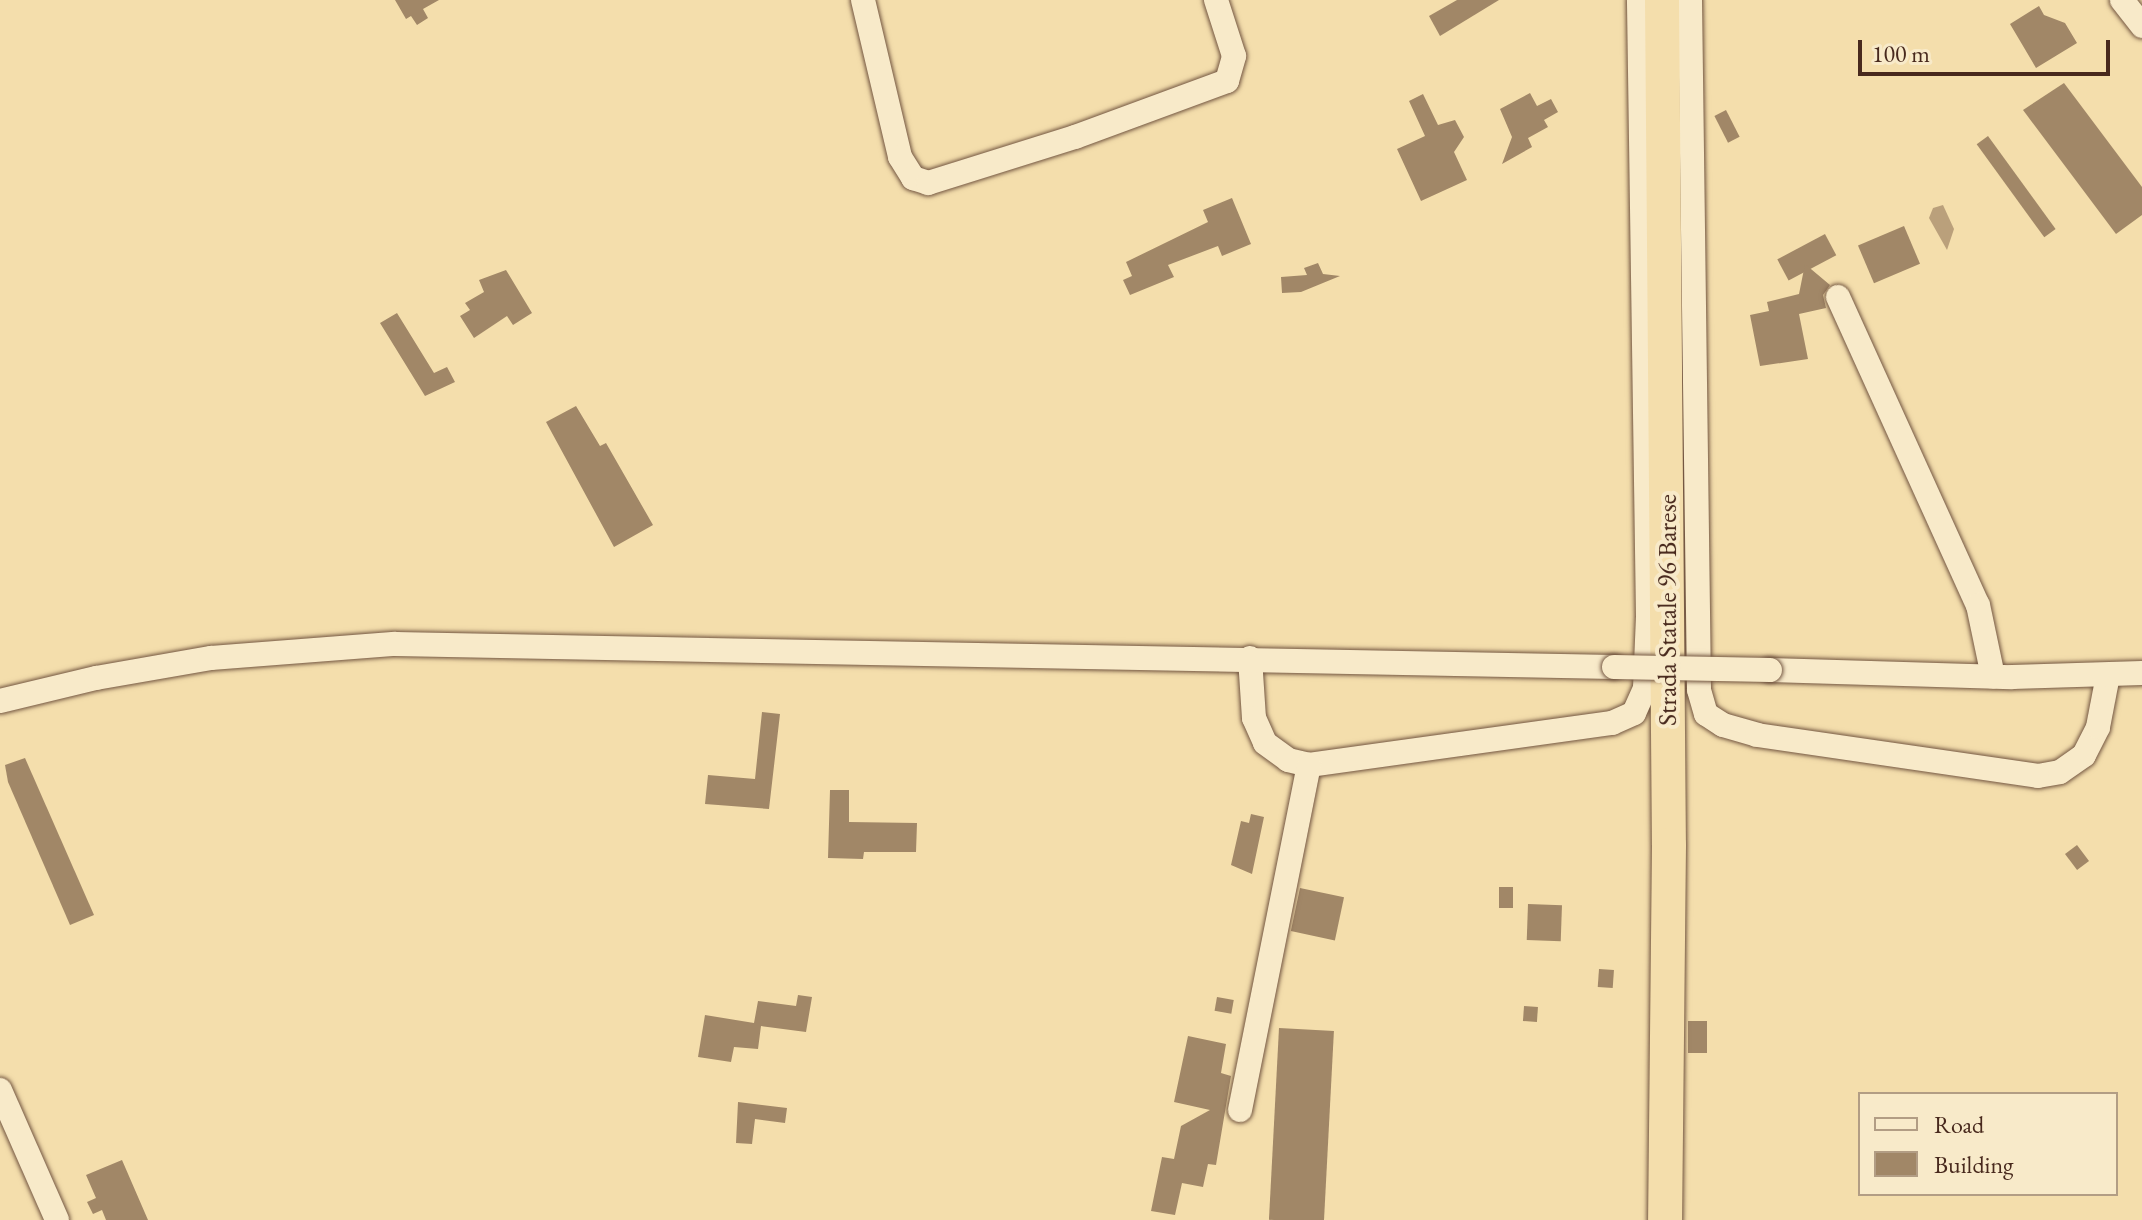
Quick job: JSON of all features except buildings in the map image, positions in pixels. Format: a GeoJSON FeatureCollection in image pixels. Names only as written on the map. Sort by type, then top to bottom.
{"type":"FeatureCollection","features":[{"type":"Feature","properties":{"kind":"highway","name":"Strada Statale 96 Barese"},"geometry":{"type":"LineString","coordinates":[[1662,0],[1669,829],[1665,1220]]}},
{"type":"Feature","properties":{"kind":"street"},"geometry":{"type":"LineString","coordinates":[[863,0],[900,157],[913,178],[928,183],[1075,137],[1227,81],[1234,56],[1216,0]]}},
{"type":"Feature","properties":{"kind":"street"},"geometry":{"type":"LineString","coordinates":[[1250,658],[1254,718],[1265,743],[1288,760],[1309,765],[1612,723],[1634,713],[1645,688],[1648,617],[1639,0]]}},
{"type":"Feature","properties":{"kind":"street"},"geometry":{"type":"LineString","coordinates":[[1690,0],[1699,690],[1706,714],[1723,725],[1757,735],[2038,776],[2060,772],[2084,755],[2098,727],[2108,675]]}},
{"type":"Feature","properties":{"kind":"street"},"geometry":{"type":"LineString","coordinates":[[1838,297],[1978,605],[1993,676]]}},
{"type":"Feature","properties":{"kind":"street"},"geometry":{"type":"LineString","coordinates":[[0,701],[96,678],[211,658],[395,644],[1250,658],[1993,676],[2142,673]]}},
{"type":"Feature","properties":{"kind":"street"},"geometry":{"type":"LineString","coordinates":[[1240,1110],[1309,765]]}},
{"type":"Feature","properties":{"kind":"street"},"geometry":{"type":"LineString","coordinates":[[0,1090],[57,1220]]}},
{"type":"Feature","properties":{"kind":"shaded area"},"geometry":{"type":"Polygon","coordinates":[[[1943,205],[1954,229],[1947,250],[1929,218],[1933,208],[1943,205]]]}}]}
